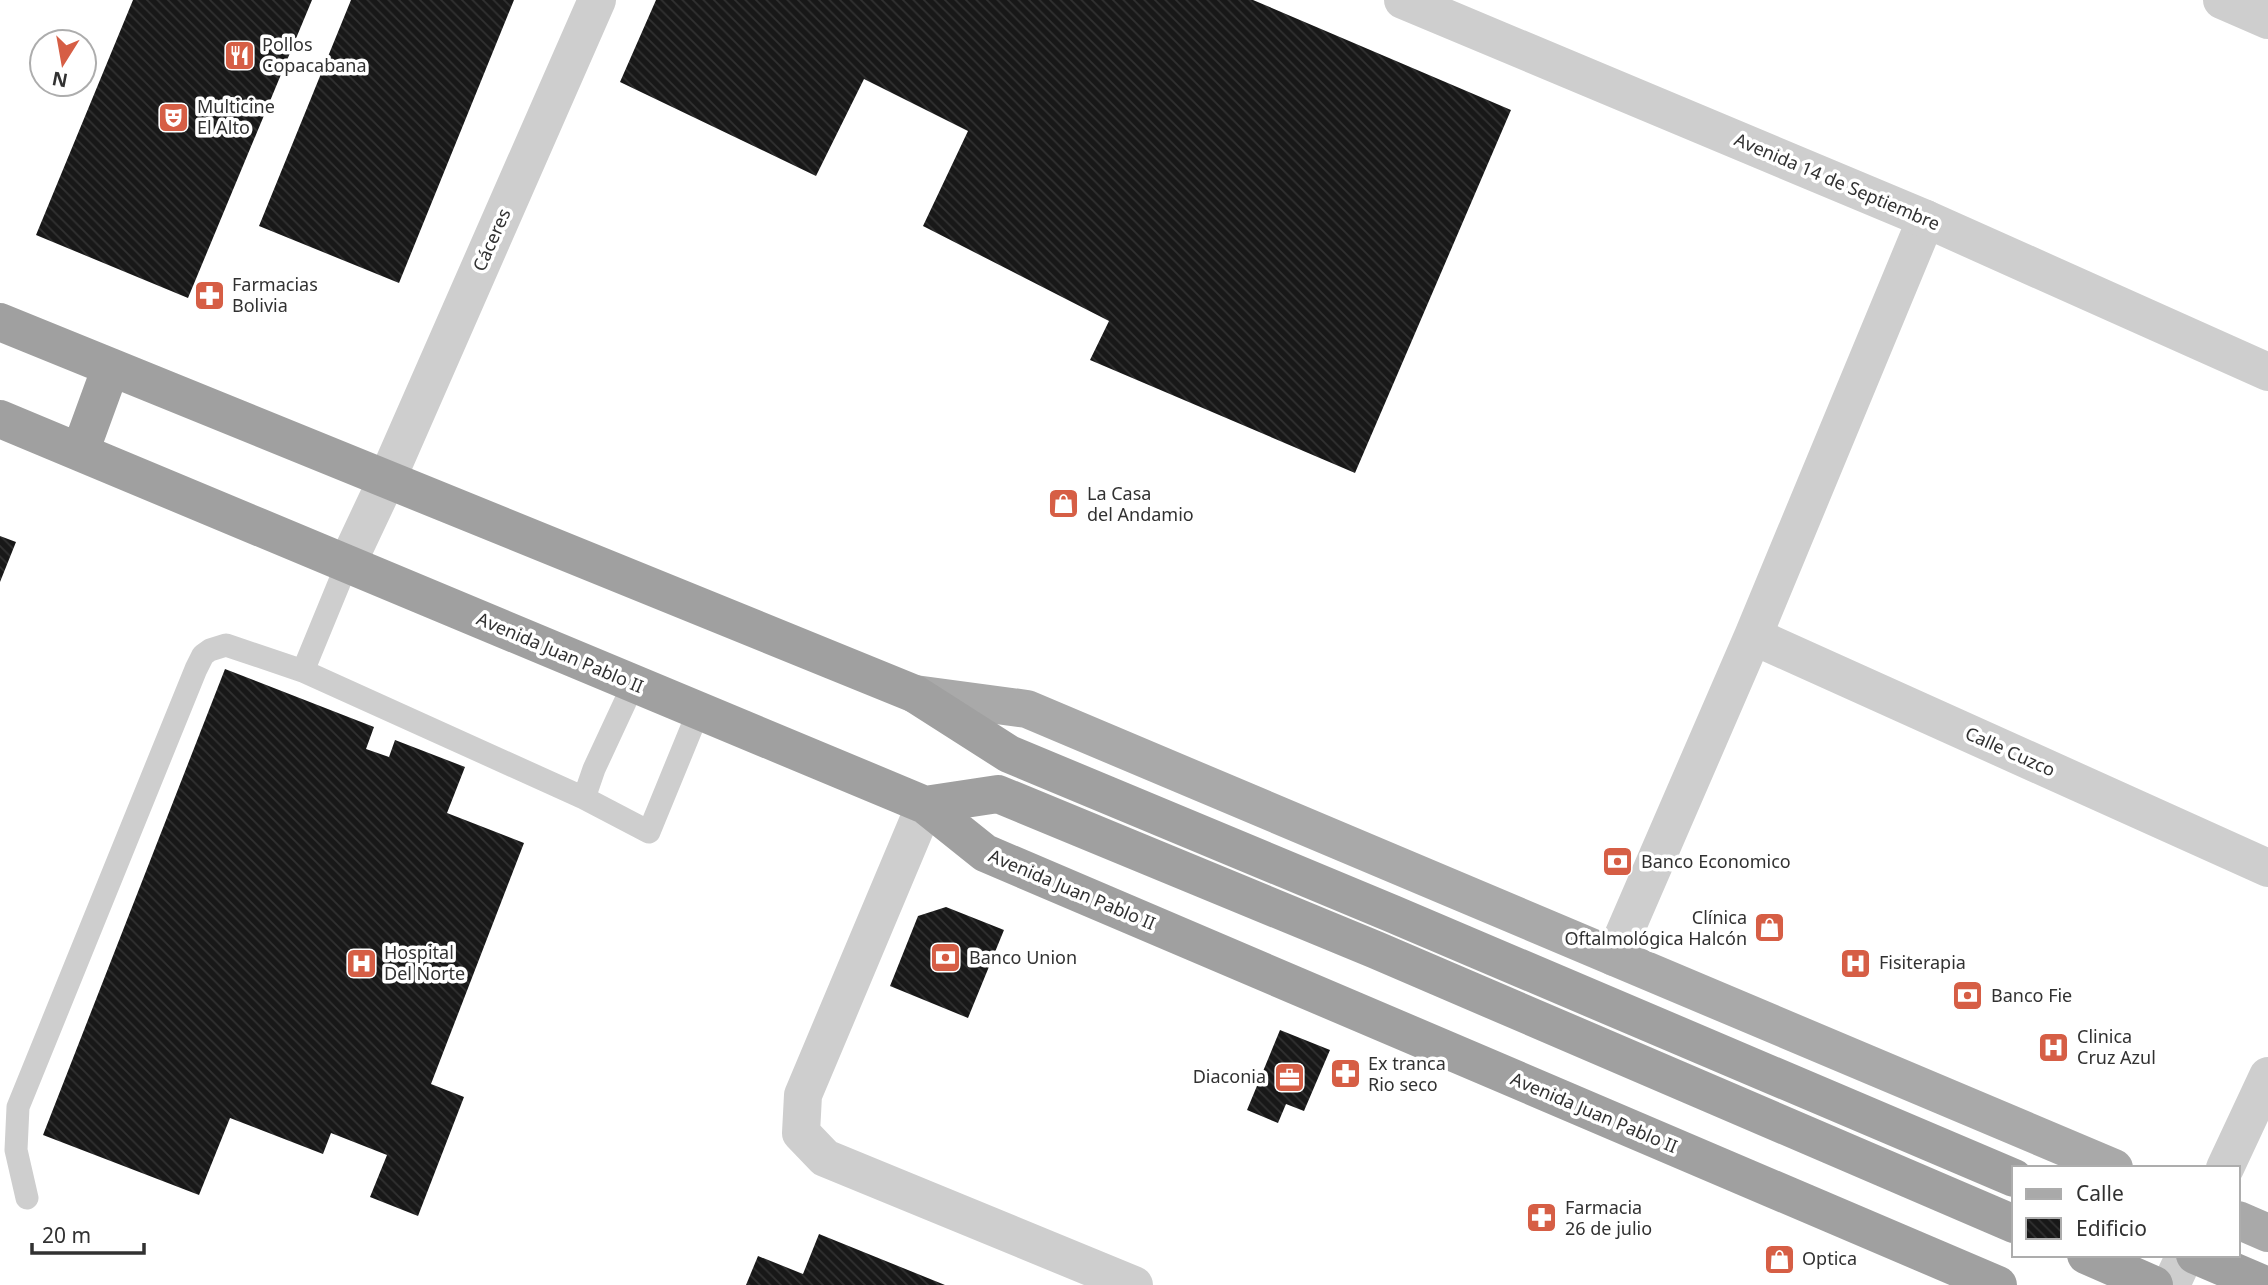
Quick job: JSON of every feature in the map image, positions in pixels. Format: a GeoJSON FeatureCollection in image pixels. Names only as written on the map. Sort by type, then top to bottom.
{"type":"FeatureCollection","features":[{"type":"Feature","properties":{"kind":"highway"},"geometry":{"type":"LineString","coordinates":[[0,322],[915,694],[1009,754],[2012,1177]]}},
{"type":"Feature","properties":{"kind":"highway"},"geometry":{"type":"LineString","coordinates":[[79,452],[111,367]]}},
{"type":"Feature","properties":{"kind":"highway","name":"Avenida Juan Pablo II"},"geometry":{"type":"LineString","coordinates":[[0,419],[926,804],[985,853],[1998,1285]]}},
{"type":"Feature","properties":{"kind":"highway"},"geometry":{"type":"LineString","coordinates":[[926,804],[998,794],[1376,950],[2012,1223]]}},
{"type":"Feature","properties":{"kind":"highway"},"geometry":{"type":"LineString","coordinates":[[2200,1257],[2259,1282]]}},
{"type":"Feature","properties":{"kind":"highway"},"geometry":{"type":"LineString","coordinates":[[2092,1258],[2154,1285]]}},
{"type":"Feature","properties":{"kind":"main road"},"geometry":{"type":"LineString","coordinates":[[915,694],[1027,709],[2109,1166]]}},
{"type":"Feature","properties":{"kind":"main road"},"geometry":{"type":"LineString","coordinates":[[2240,1221],[2268,1233]]}},
{"type":"Feature","properties":{"kind":"street","name":"Cáceres"},"geometry":{"type":"LineString","coordinates":[[347,564],[387,479],[597,0]]}},
{"type":"Feature","properties":{"kind":"street","name":"Avenida 14 de Septiembre"},"geometry":{"type":"LineString","coordinates":[[1403,0],[1926,219],[2268,372]]}},
{"type":"Feature","properties":{"kind":"street"},"geometry":{"type":"LineString","coordinates":[[2222,0],[2268,20]]}},
{"type":"Feature","properties":{"kind":"street"},"geometry":{"type":"LineString","coordinates":[[1614,957],[1753,636],[1926,219]]}},
{"type":"Feature","properties":{"kind":"street","name":"Calle Cuzco"},"geometry":{"type":"LineString","coordinates":[[1753,636],[2268,868]]}},
{"type":"Feature","properties":{"kind":"street"},"geometry":{"type":"LineString","coordinates":[[926,804],[803,1095],[801,1133],[825,1158],[1134,1285]]}},
{"type":"Feature","properties":{"kind":"street"},"geometry":{"type":"LineString","coordinates":[[2226,1166],[2268,1076]]}},
{"type":"Feature","properties":{"kind":"street"},"geometry":{"type":"LineString","coordinates":[[2171,1285],[2184,1257]]}},
{"type":"Feature","properties":{"kind":"lane"},"geometry":{"type":"LineString","coordinates":[[303,671],[347,564]]}},
{"type":"Feature","properties":{"kind":"lane"},"geometry":{"type":"LineString","coordinates":[[27,1198],[16,1150],[18,1107],[203,655],[226,645],[303,671],[584,798],[649,832],[699,710]]}},
{"type":"Feature","properties":{"kind":"lane"},"geometry":{"type":"LineString","coordinates":[[584,798],[594,769],[634,683]]}},
{"type":"Feature","properties":{"kind":"building","name":"Multicine El Alto"},"geometry":{"type":"Polygon","coordinates":[[[133,0],[312,0],[188,298],[36,235],[93,98],[98,98],[98,85],[133,0]]]}},
{"type":"Feature","properties":{"kind":"building"},"geometry":{"type":"Polygon","coordinates":[[[351,0],[514,0],[399,283],[259,226],[351,0]]]}},
{"type":"Feature","properties":{"kind":"building"},"geometry":{"type":"Polygon","coordinates":[[[656,0],[1253,0],[1511,110],[1355,473],[1090,360],[1109,321],[923,226],[968,131],[864,79],[816,176],[620,82],[656,0]]]}},
{"type":"Feature","properties":{"kind":"building"},"geometry":{"type":"Polygon","coordinates":[[[0,536],[16,542],[0,582],[0,536]]]}},
{"type":"Feature","properties":{"kind":"building"},"geometry":{"type":"Polygon","coordinates":[[[225,669],[374,727],[366,749],[389,757],[395,740],[465,767],[447,813],[524,843],[431,1084],[464,1097],[418,1216],[370,1197],[387,1155],[331,1133],[323,1154],[230,1118],[199,1195],[43,1135],[225,669]]]}},
{"type":"Feature","properties":{"kind":"building","name":"Banco Union"},"geometry":{"type":"Polygon","coordinates":[[[946,907],[1004,930],[968,1018],[890,986],[918,916],[946,907]]]}},
{"type":"Feature","properties":{"kind":"building","name":"Diaconia"},"geometry":{"type":"Polygon","coordinates":[[[1280,1030],[1330,1050],[1304,1111],[1286,1104],[1278,1123],[1247,1110],[1280,1030]]]}},
{"type":"Feature","properties":{"kind":"building"},"geometry":{"type":"Polygon","coordinates":[[[819,1234],[945,1285],[746,1285],[758,1256],[803,1274],[819,1234]]]}},
{"type":"Feature","properties":{"kind":"place","name":"Pollos Copacabana"},"geometry":{"type":"Point","coordinates":[239,55]}},
{"type":"Feature","properties":{"kind":"place","name":"Multicine El Alto"},"geometry":{"type":"Point","coordinates":[174,117]}},
{"type":"Feature","properties":{"kind":"place","name":"Farmacias Bolivia"},"geometry":{"type":"Point","coordinates":[209,295]}},
{"type":"Feature","properties":{"kind":"place","name":"La Casa del Andamio"},"geometry":{"type":"Point","coordinates":[1064,504]}},
{"type":"Feature","properties":{"kind":"place","name":"Banco Economico"},"geometry":{"type":"Point","coordinates":[1618,862]}},
{"type":"Feature","properties":{"kind":"place","name":"Clínica Oftalmológica Halcón"},"geometry":{"type":"Point","coordinates":[1770,928]}},
{"type":"Feature","properties":{"kind":"place","name":"Banco Union"},"geometry":{"type":"Point","coordinates":[946,958]}},
{"type":"Feature","properties":{"kind":"place","name":"Hospital Del Norte"},"geometry":{"type":"Point","coordinates":[361,963]}},
{"type":"Feature","properties":{"kind":"place","name":"Fisiterapia"},"geometry":{"type":"Point","coordinates":[1856,963]}},
{"type":"Feature","properties":{"kind":"place","name":"Banco Fie"},"geometry":{"type":"Point","coordinates":[1968,996]}},
{"type":"Feature","properties":{"kind":"place","name":"Clinica Cruz Azul"},"geometry":{"type":"Point","coordinates":[2054,1047]}},
{"type":"Feature","properties":{"kind":"place","name":"Ex tranca Rio seco"},"geometry":{"type":"Point","coordinates":[1345,1074]}},
{"type":"Feature","properties":{"kind":"place","name":"Diaconia"},"geometry":{"type":"Point","coordinates":[1289,1077]}},
{"type":"Feature","properties":{"kind":"place","name":"Farmacia 26 de julio"},"geometry":{"type":"Point","coordinates":[1542,1218]}},
{"type":"Feature","properties":{"kind":"place","name":"Optica"},"geometry":{"type":"Point","coordinates":[1779,1259]}}]}
